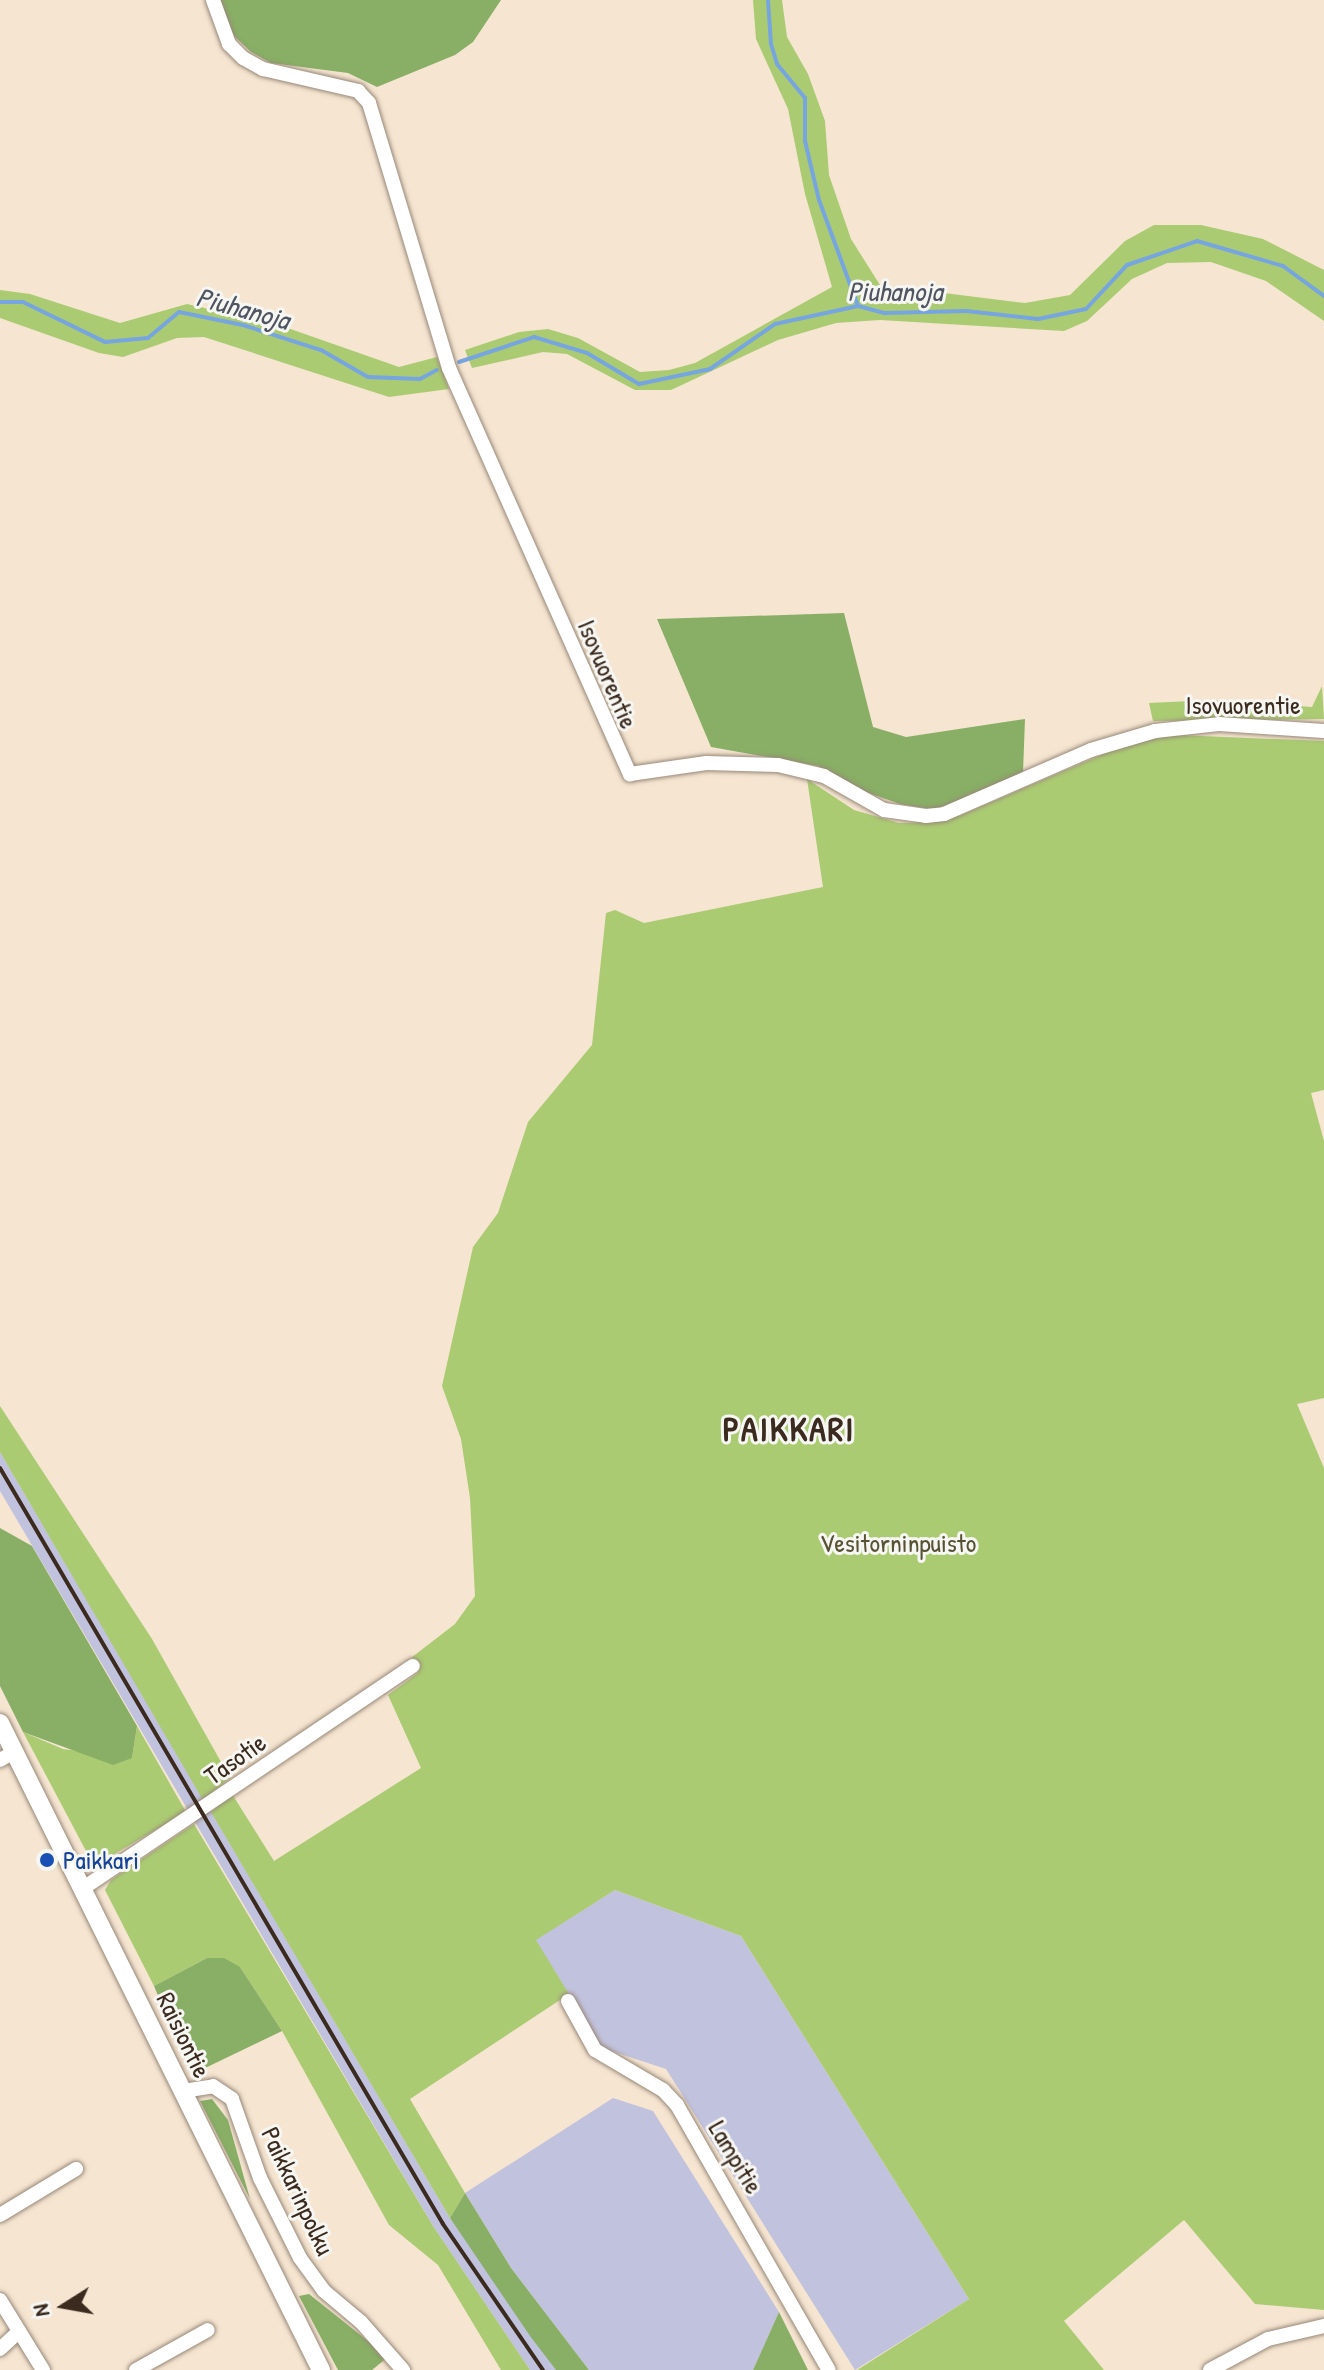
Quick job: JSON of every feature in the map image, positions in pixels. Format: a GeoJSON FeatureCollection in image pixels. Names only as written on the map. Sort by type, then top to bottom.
{"type":"FeatureCollection","features":[{"type":"Feature","properties":{"kind":"main road","name":"Raisiontie"},"geometry":{"type":"LineString","coordinates":[[0,1723],[7,1756],[82,1889],[321,2370]]}},
{"type":"Feature","properties":{"kind":"street","name":"Isovuorentie"},"geometry":{"type":"LineString","coordinates":[[213,0],[229,44],[243,58],[263,69],[358,91],[369,103],[449,368],[614,748],[630,774],[706,763],[778,765],[824,776],[884,810],[926,816],[944,814],[1091,750],[1155,731],[1219,724],[1324,731]]}},
{"type":"Feature","properties":{"kind":"street","name":"Tasotie"},"geometry":{"type":"LineString","coordinates":[[82,1889],[413,1666]]}},
{"type":"Feature","properties":{"kind":"street","name":"Lampitie"},"geometry":{"type":"LineString","coordinates":[[568,2001],[595,2050],[663,2090],[677,2105],[829,2370]]}},
{"type":"Feature","properties":{"kind":"street","name":"Paikkarinpolku"},"geometry":{"type":"LineString","coordinates":[[183,2091],[213,2086],[232,2099],[260,2178],[300,2258],[324,2291],[361,2322],[403,2370]]}},
{"type":"Feature","properties":{"kind":"street"},"geometry":{"type":"LineString","coordinates":[[0,2215],[76,2169]]}},
{"type":"Feature","properties":{"kind":"street"},"geometry":{"type":"LineString","coordinates":[[0,2300],[43,2370]]}},
{"type":"Feature","properties":{"kind":"street"},"geometry":{"type":"LineString","coordinates":[[1210,2370],[1268,2339],[1324,2326]]}},
{"type":"Feature","properties":{"kind":"street"},"geometry":{"type":"LineString","coordinates":[[136,2370],[208,2330]]}},
{"type":"Feature","properties":{"kind":"street"},"geometry":{"type":"LineString","coordinates":[[0,2349],[19,2331]]}},
{"type":"Feature","properties":{"kind":"shaded area"},"geometry":{"type":"Polygon","coordinates":[[[0,1452],[450,2218],[556,2370],[530,2370],[433,2226],[0,1491],[0,1452]]]}},
{"type":"Feature","properties":{"kind":"shaded area"},"geometry":{"type":"Polygon","coordinates":[[[615,1890],[741,1936],[969,2299],[855,2370],[666,2069],[602,2048],[535,1940],[615,1890]]]}},
{"type":"Feature","properties":{"kind":"shaded area"},"geometry":{"type":"Polygon","coordinates":[[[613,2098],[653,2111],[779,2312],[753,2370],[589,2370],[511,2268],[465,2193],[613,2098]]]}},
{"type":"Feature","properties":{"kind":"green space"},"geometry":{"type":"Polygon","coordinates":[[[220,0],[501,0],[473,42],[455,55],[377,87],[348,73],[271,63],[251,52],[234,36],[220,0]]]}},
{"type":"Feature","properties":{"kind":"green space"},"geometry":{"type":"Polygon","coordinates":[[[753,0],[782,0],[787,37],[808,74],[825,121],[829,175],[851,239],[880,285],[1025,303],[1070,295],[1125,241],[1154,225],[1201,225],[1263,239],[1324,270],[1324,321],[1266,281],[1211,262],[1167,263],[1132,279],[1087,321],[1064,331],[880,320],[836,323],[778,340],[671,390],[635,390],[567,354],[543,352],[472,368],[465,350],[519,332],[548,329],[578,338],[640,372],[669,370],[695,363],[832,287],[805,194],[788,109],[756,39],[753,0]]]}},
{"type":"Feature","properties":{"kind":"green space"},"geometry":{"type":"Polygon","coordinates":[[[0,290],[30,294],[120,323],[187,304],[282,326],[399,367],[437,357],[449,389],[389,397],[204,337],[177,338],[123,357],[99,353],[0,318],[0,290]]]}},
{"type":"Feature","properties":{"kind":"green space"},"geometry":{"type":"Polygon","coordinates":[[[844,613],[873,727],[906,737],[1025,719],[1023,773],[936,810],[900,804],[857,789],[818,766],[711,747],[657,619],[844,613]]]}},
{"type":"Feature","properties":{"kind":"green space"},"geometry":{"type":"Polygon","coordinates":[[[1322,686],[1324,719],[1153,721],[1149,703],[1212,700],[1312,707],[1322,686]]]}},
{"type":"Feature","properties":{"kind":"green space","name":"Vesitorninpuisto"},"geometry":{"type":"Polygon","coordinates":[[[1177,735],[1324,741],[1324,1090],[1311,1093],[1324,1141],[1324,1398],[1297,1404],[1324,1468],[1324,2310],[1255,2304],[1184,2220],[1064,2321],[1104,2370],[857,2370],[969,2299],[741,1936],[615,1890],[536,1940],[569,1994],[410,2099],[465,2193],[450,2218],[211,1812],[232,1794],[274,1861],[421,1768],[388,1695],[418,1673],[407,1661],[455,1624],[475,1596],[470,1498],[461,1439],[442,1386],[473,1247],[498,1213],[528,1122],[592,1045],[606,913],[615,910],[644,923],[823,887],[807,779],[854,810],[899,823],[929,822],[959,816],[1129,743],[1177,735]]]}},
{"type":"Feature","properties":{"kind":"green space"},"geometry":{"type":"Polygon","coordinates":[[[0,1406],[152,1639],[230,1778],[203,1800],[0,1452],[0,1406]]]}},
{"type":"Feature","properties":{"kind":"green space"},"geometry":{"type":"Polygon","coordinates":[[[0,1528],[32,1546],[137,1726],[132,1758],[113,1765],[23,1732],[0,1686],[0,1528]]]}},
{"type":"Feature","properties":{"kind":"green space"},"geometry":{"type":"Polygon","coordinates":[[[137,1726],[186,1812],[94,1866],[23,1732],[63,1749],[132,1758],[137,1726]]]}},
{"type":"Feature","properties":{"kind":"green space"},"geometry":{"type":"Polygon","coordinates":[[[194,1824],[433,2226],[530,2370],[501,2370],[438,2265],[389,2225],[282,2031],[240,1967],[207,1958],[154,1986],[105,1890],[111,1880],[194,1824]]]}},
{"type":"Feature","properties":{"kind":"green space"},"geometry":{"type":"Polygon","coordinates":[[[207,1958],[224,1958],[240,1967],[282,2031],[201,2070],[186,2062],[154,1986],[207,1958]]]}},
{"type":"Feature","properties":{"kind":"green space"},"geometry":{"type":"Polygon","coordinates":[[[212,2099],[228,2120],[250,2199],[200,2101],[212,2099]]]}},
{"type":"Feature","properties":{"kind":"green space"},"geometry":{"type":"Polygon","coordinates":[[[465,2193],[511,2268],[589,2370],[556,2370],[530,2336],[450,2218],[465,2193]]]}},
{"type":"Feature","properties":{"kind":"green space"},"geometry":{"type":"Polygon","coordinates":[[[309,2294],[388,2357],[372,2370],[338,2370],[299,2296],[309,2294]]]}},
{"type":"Feature","properties":{"kind":"green space"},"geometry":{"type":"Polygon","coordinates":[[[779,2312],[808,2370],[753,2370],[779,2312]]]}},
{"type":"Feature","properties":{"kind":"waterway"},"geometry":{"type":"LineString","coordinates":[[768,0],[771,44],[777,64],[805,98],[805,141],[819,200],[858,306]]}},
{"type":"Feature","properties":{"kind":"waterway","name":"Piuhanoja"},"geometry":{"type":"LineString","coordinates":[[459,362],[534,337],[587,353],[639,384],[710,369],[775,324],[858,306],[885,313],[966,311],[1038,319],[1086,309],[1127,265],[1197,241],[1283,266],[1324,296]]}},
{"type":"Feature","properties":{"kind":"waterway","name":"Piuhanoja"},"geometry":{"type":"LineString","coordinates":[[0,302],[23,302],[105,342],[148,338],[179,312],[243,325],[321,350],[368,377],[420,379],[437,370]]}},
{"type":"Feature","properties":{"kind":"railway"},"geometry":{"type":"LineString","coordinates":[[0,1468],[443,2224],[543,2370]]}},
{"type":"Feature","properties":{"kind":"place","name":"Paikkari"},"geometry":{"type":"Point","coordinates":[47,1860]}},
{"type":"Feature","properties":{"kind":"district","name":"PAIKKARI"},"geometry":{"type":"Point","coordinates":[789,1430]}}]}
